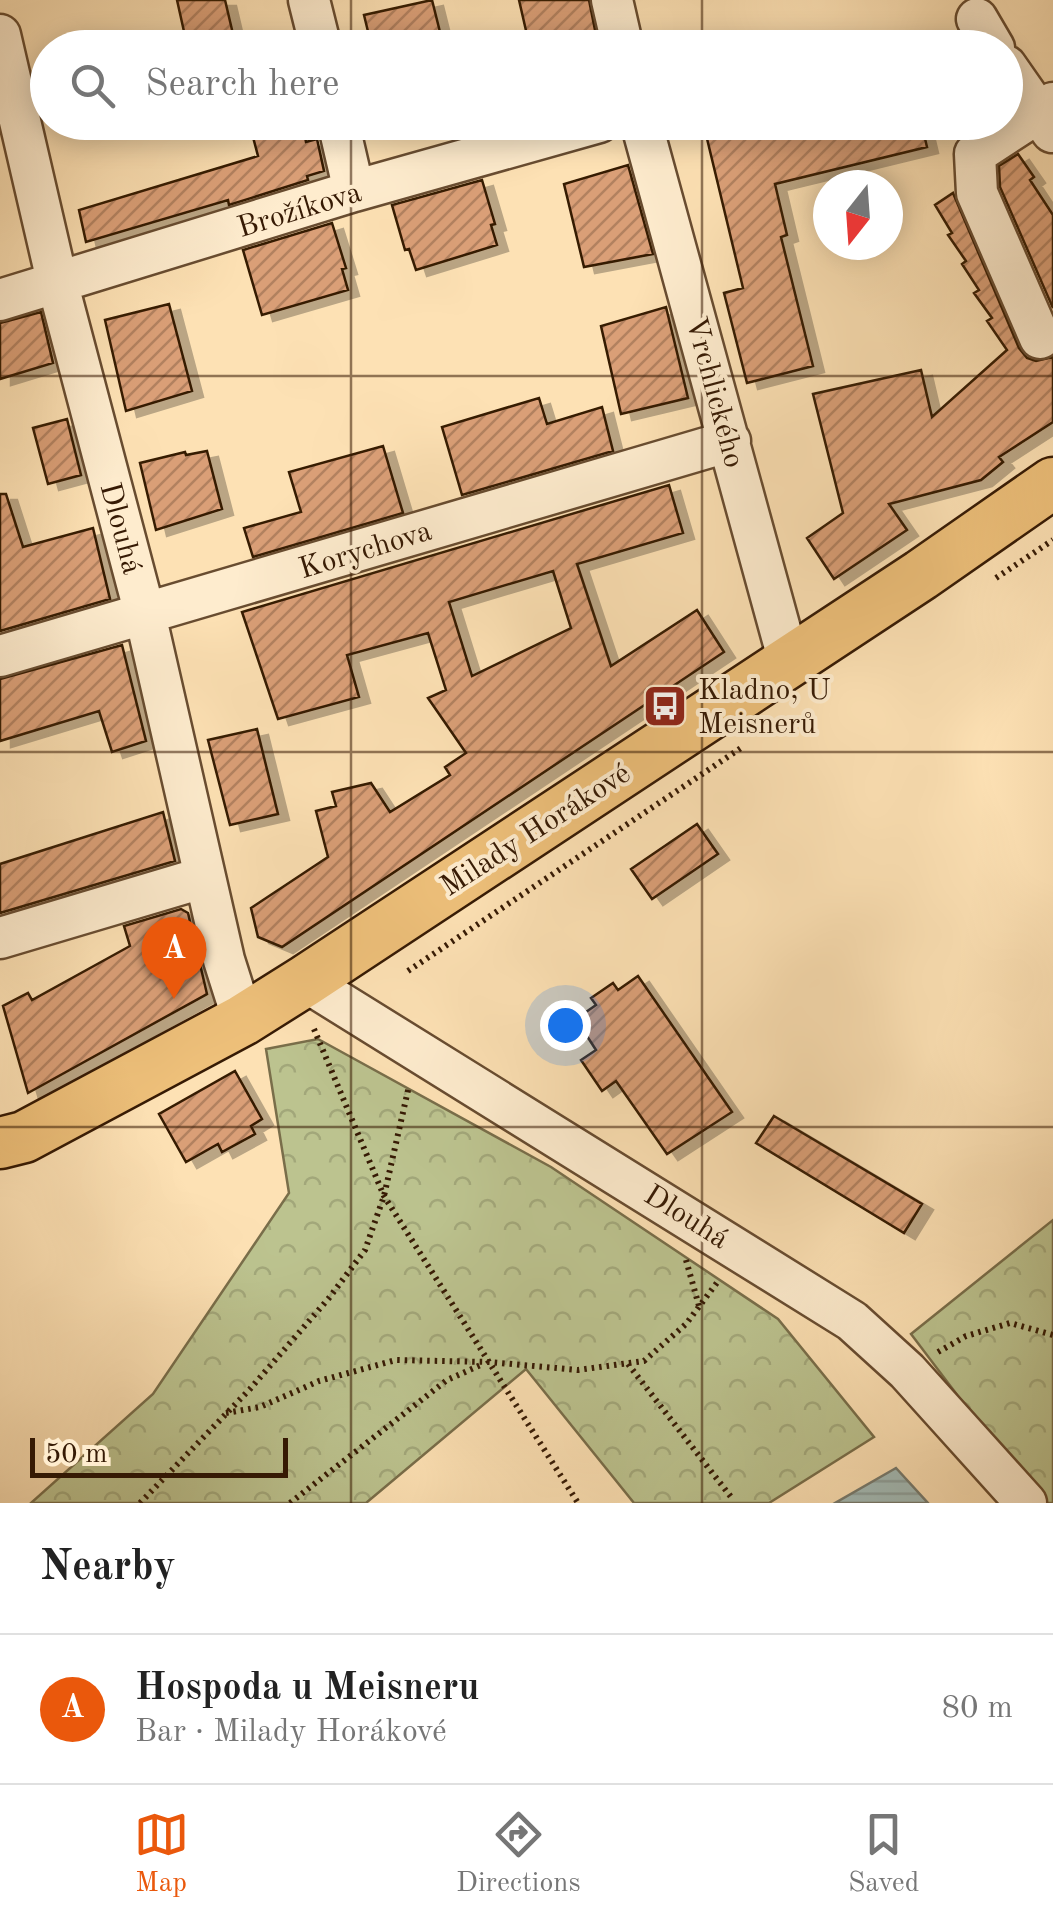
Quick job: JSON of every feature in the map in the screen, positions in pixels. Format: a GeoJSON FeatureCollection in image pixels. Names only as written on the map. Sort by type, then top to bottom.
{"type":"FeatureCollection","features":[{"type":"Feature","properties":{"kind":"main road","name":"Milady Horákové"},"geometry":{"type":"LineString","coordinates":[[0,1143],[24,1137],[243,1020],[789,662],[1053,483]]}},
{"type":"Feature","properties":{"kind":"street"},"geometry":{"type":"LineString","coordinates":[[309,0],[316,30]]}},
{"type":"Feature","properties":{"kind":"street"},"geometry":{"type":"LineString","coordinates":[[612,0],[619,30]]}},
{"type":"Feature","properties":{"kind":"street","name":"Dlouhá"},"geometry":{"type":"LineString","coordinates":[[0,36],[58,284],[145,614],[224,960],[243,1020]]}},
{"type":"Feature","properties":{"kind":"street"},"geometry":{"type":"LineString","coordinates":[[1023,86],[1048,116],[1023,129]]}},
{"type":"Feature","properties":{"kind":"street"},"geometry":{"type":"LineString","coordinates":[[342,140],[354,191]]}},
{"type":"Feature","properties":{"kind":"street","name":"Brožíkova"},"geometry":{"type":"LineString","coordinates":[[0,300],[534,140]]}},
{"type":"Feature","properties":{"kind":"street","name":"Vrchlického"},"geometry":{"type":"LineString","coordinates":[[646,140],[789,662]]}},
{"type":"Feature","properties":{"kind":"street"},"geometry":{"type":"LineString","coordinates":[[1003,140],[976,154],[977,193],[1040,338]]}},
{"type":"Feature","properties":{"kind":"street","name":"Korychova"},"geometry":{"type":"LineString","coordinates":[[0,656],[730,441]]}},
{"type":"Feature","properties":{"kind":"street"},"geometry":{"type":"LineString","coordinates":[[0,938],[205,877]]}},
{"type":"Feature","properties":{"kind":"street","name":"Dlouhá"},"geometry":{"type":"LineString","coordinates":[[300,984],[417,1050],[852,1321],[907,1370],[1026,1503]]}},
{"type":"Feature","properties":{"kind":"path"},"geometry":{"type":"LineString","coordinates":[[982,588],[1053,540]]}},
{"type":"Feature","properties":{"kind":"path"},"geometry":{"type":"LineString","coordinates":[[408,971],[752,741]]}},
{"type":"Feature","properties":{"kind":"path"},"geometry":{"type":"LineString","coordinates":[[300,984],[384,1196],[578,1503]]}},
{"type":"Feature","properties":{"kind":"path"},"geometry":{"type":"LineString","coordinates":[[140,1503],[329,1298],[365,1250],[384,1196],[417,1050]]}},
{"type":"Feature","properties":{"kind":"path"},"geometry":{"type":"LineString","coordinates":[[226,1413],[260,1407],[320,1381],[396,1360],[489,1362],[578,1370],[644,1361],[686,1324],[742,1250]]}},
{"type":"Feature","properties":{"kind":"path"},"geometry":{"type":"LineString","coordinates":[[907,1370],[966,1336],[1010,1323],[1053,1335]]}},
{"type":"Feature","properties":{"kind":"path"},"geometry":{"type":"LineString","coordinates":[[290,1503],[446,1380],[489,1362]]}},
{"type":"Feature","properties":{"kind":"path"},"geometry":{"type":"LineString","coordinates":[[628,1363],[731,1497]]}},
{"type":"Feature","properties":{"kind":"green space"},"geometry":{"type":"Polygon","coordinates":[[[318,1039],[551,1167],[778,1319],[874,1437],[769,1503],[634,1503],[526,1369],[366,1503],[31,1503],[153,1394],[289,1193],[266,1049],[318,1039]]]}},
{"type":"Feature","properties":{"kind":"green space"},"geometry":{"type":"Polygon","coordinates":[[[1053,1220],[1053,1503],[1039,1503],[911,1334],[1053,1220]]]}},
{"type":"Feature","properties":{"kind":"water"},"geometry":{"type":"Polygon","coordinates":[[[896,1468],[928,1503],[835,1503],[896,1468]]]}},
{"type":"Feature","properties":{"kind":"building"},"geometry":{"type":"Polygon","coordinates":[[[177,0],[225,0],[232,30],[184,30],[177,0]]]}},
{"type":"Feature","properties":{"kind":"building"},"geometry":{"type":"Polygon","coordinates":[[[432,0],[440,30],[368,30],[364,15],[432,0]]]}},
{"type":"Feature","properties":{"kind":"building"},"geometry":{"type":"Polygon","coordinates":[[[519,0],[589,0],[595,30],[526,30],[519,0]]]}},
{"type":"Feature","properties":{"kind":"building"},"geometry":{"type":"Polygon","coordinates":[[[254,140],[317,140],[324,171],[307,176],[308,180],[229,205],[228,200],[86,242],[79,210],[258,156],[254,140]]]}},
{"type":"Feature","properties":{"kind":"building"},"geometry":{"type":"Polygon","coordinates":[[[707,140],[925,140],[927,147],[833,170],[813,170],[813,175],[775,184],[787,235],[781,237],[813,366],[747,383],[724,293],[743,288],[707,140]]]}},
{"type":"Feature","properties":{"kind":"building"},"geometry":{"type":"Polygon","coordinates":[[[1018,154],[1053,215],[1053,308],[1000,187],[999,166],[1018,154]]]}},
{"type":"Feature","properties":{"kind":"building"},"geometry":{"type":"Polygon","coordinates":[[[628,165],[653,254],[584,267],[564,184],[628,165]]]}},
{"type":"Feature","properties":{"kind":"building"},"geometry":{"type":"Polygon","coordinates":[[[482,180],[497,245],[416,270],[409,249],[405,250],[392,205],[482,180]]]}},
{"type":"Feature","properties":{"kind":"building"},"geometry":{"type":"Polygon","coordinates":[[[953,193],[1019,348],[1027,358],[1036,361],[1053,357],[1053,422],[999,457],[1003,462],[981,480],[889,504],[907,530],[834,579],[807,538],[843,513],[813,394],[921,370],[932,417],[1007,350],[987,321],[992,318],[974,293],[979,290],[962,264],[966,261],[948,235],[952,233],[935,205],[953,193]]]}},
{"type":"Feature","properties":{"kind":"building"},"geometry":{"type":"Polygon","coordinates":[[[332,223],[346,268],[342,269],[348,290],[262,315],[243,250],[332,223]]]}},
{"type":"Feature","properties":{"kind":"building"},"geometry":{"type":"Polygon","coordinates":[[[169,304],[192,391],[126,411],[105,320],[169,304]]]}},
{"type":"Feature","properties":{"kind":"building"},"geometry":{"type":"Polygon","coordinates":[[[666,307],[688,398],[621,414],[601,326],[666,307]]]}},
{"type":"Feature","properties":{"kind":"building"},"geometry":{"type":"Polygon","coordinates":[[[41,312],[53,363],[0,379],[0,323],[41,312]]]}},
{"type":"Feature","properties":{"kind":"building"},"geometry":{"type":"Polygon","coordinates":[[[539,398],[547,424],[602,407],[613,451],[462,495],[442,427],[539,398]]]}},
{"type":"Feature","properties":{"kind":"building"},"geometry":{"type":"Polygon","coordinates":[[[67,419],[81,475],[48,484],[33,428],[67,419]]]}},
{"type":"Feature","properties":{"kind":"building"},"geometry":{"type":"Polygon","coordinates":[[[383,446],[403,513],[253,557],[244,528],[301,512],[289,472],[383,446]]]}},
{"type":"Feature","properties":{"kind":"building"},"geometry":{"type":"Polygon","coordinates":[[[207,451],[222,509],[156,530],[140,463],[207,451]]]}},
{"type":"Feature","properties":{"kind":"building"},"geometry":{"type":"Polygon","coordinates":[[[669,485],[683,533],[577,564],[611,666],[697,610],[724,652],[282,947],[258,937],[251,908],[328,857],[316,811],[336,806],[332,792],[371,783],[390,812],[450,775],[445,767],[466,753],[428,698],[446,690],[428,633],[347,655],[359,697],[278,719],[242,612],[669,485]],[[553,571],[449,602],[472,676],[571,628],[553,571]]]}},
{"type":"Feature","properties":{"kind":"building"},"geometry":{"type":"Polygon","coordinates":[[[0,494],[6,494],[23,547],[93,528],[110,599],[0,631],[0,494]]]}},
{"type":"Feature","properties":{"kind":"building"},"geometry":{"type":"Polygon","coordinates":[[[122,645],[146,741],[112,752],[99,711],[0,741],[0,679],[122,645]]]}},
{"type":"Feature","properties":{"kind":"building"},"geometry":{"type":"Polygon","coordinates":[[[257,729],[278,814],[230,825],[208,740],[257,729]]]}},
{"type":"Feature","properties":{"kind":"building"},"geometry":{"type":"Polygon","coordinates":[[[163,812],[175,861],[0,913],[0,864],[163,812]]]}},
{"type":"Feature","properties":{"kind":"building"},"geometry":{"type":"Polygon","coordinates":[[[697,824],[718,854],[652,899],[631,869],[697,824]]]}},
{"type":"Feature","properties":{"kind":"building"},"geometry":{"type":"Polygon","coordinates":[[[181,909],[188,913],[207,994],[28,1093],[3,1006],[28,993],[32,1000],[130,946],[124,926],[181,909]]]}},
{"type":"Feature","properties":{"kind":"building"},"geometry":{"type":"Polygon","coordinates":[[[638,976],[732,1112],[667,1154],[616,1081],[602,1091],[581,1060],[596,1050],[576,1019],[596,1005],[591,998],[613,983],[618,990],[638,976]]]}},
{"type":"Feature","properties":{"kind":"building"},"geometry":{"type":"Polygon","coordinates":[[[235,1071],[262,1119],[251,1126],[255,1134],[222,1152],[218,1144],[186,1162],[159,1114],[235,1071]]]}},
{"type":"Feature","properties":{"kind":"building"},"geometry":{"type":"Polygon","coordinates":[[[774,1116],[922,1204],[904,1233],[756,1143],[774,1116]]]}},
{"type":"Feature","properties":{"kind":"place","name":"Kladno, U Meisnerů"},"geometry":{"type":"Point","coordinates":[665,706]}},
{"type":"Feature","properties":{"kind":"place","name":"Hospoda u Meisneru"},"geometry":{"type":"Point","coordinates":[174,999]}}]}
